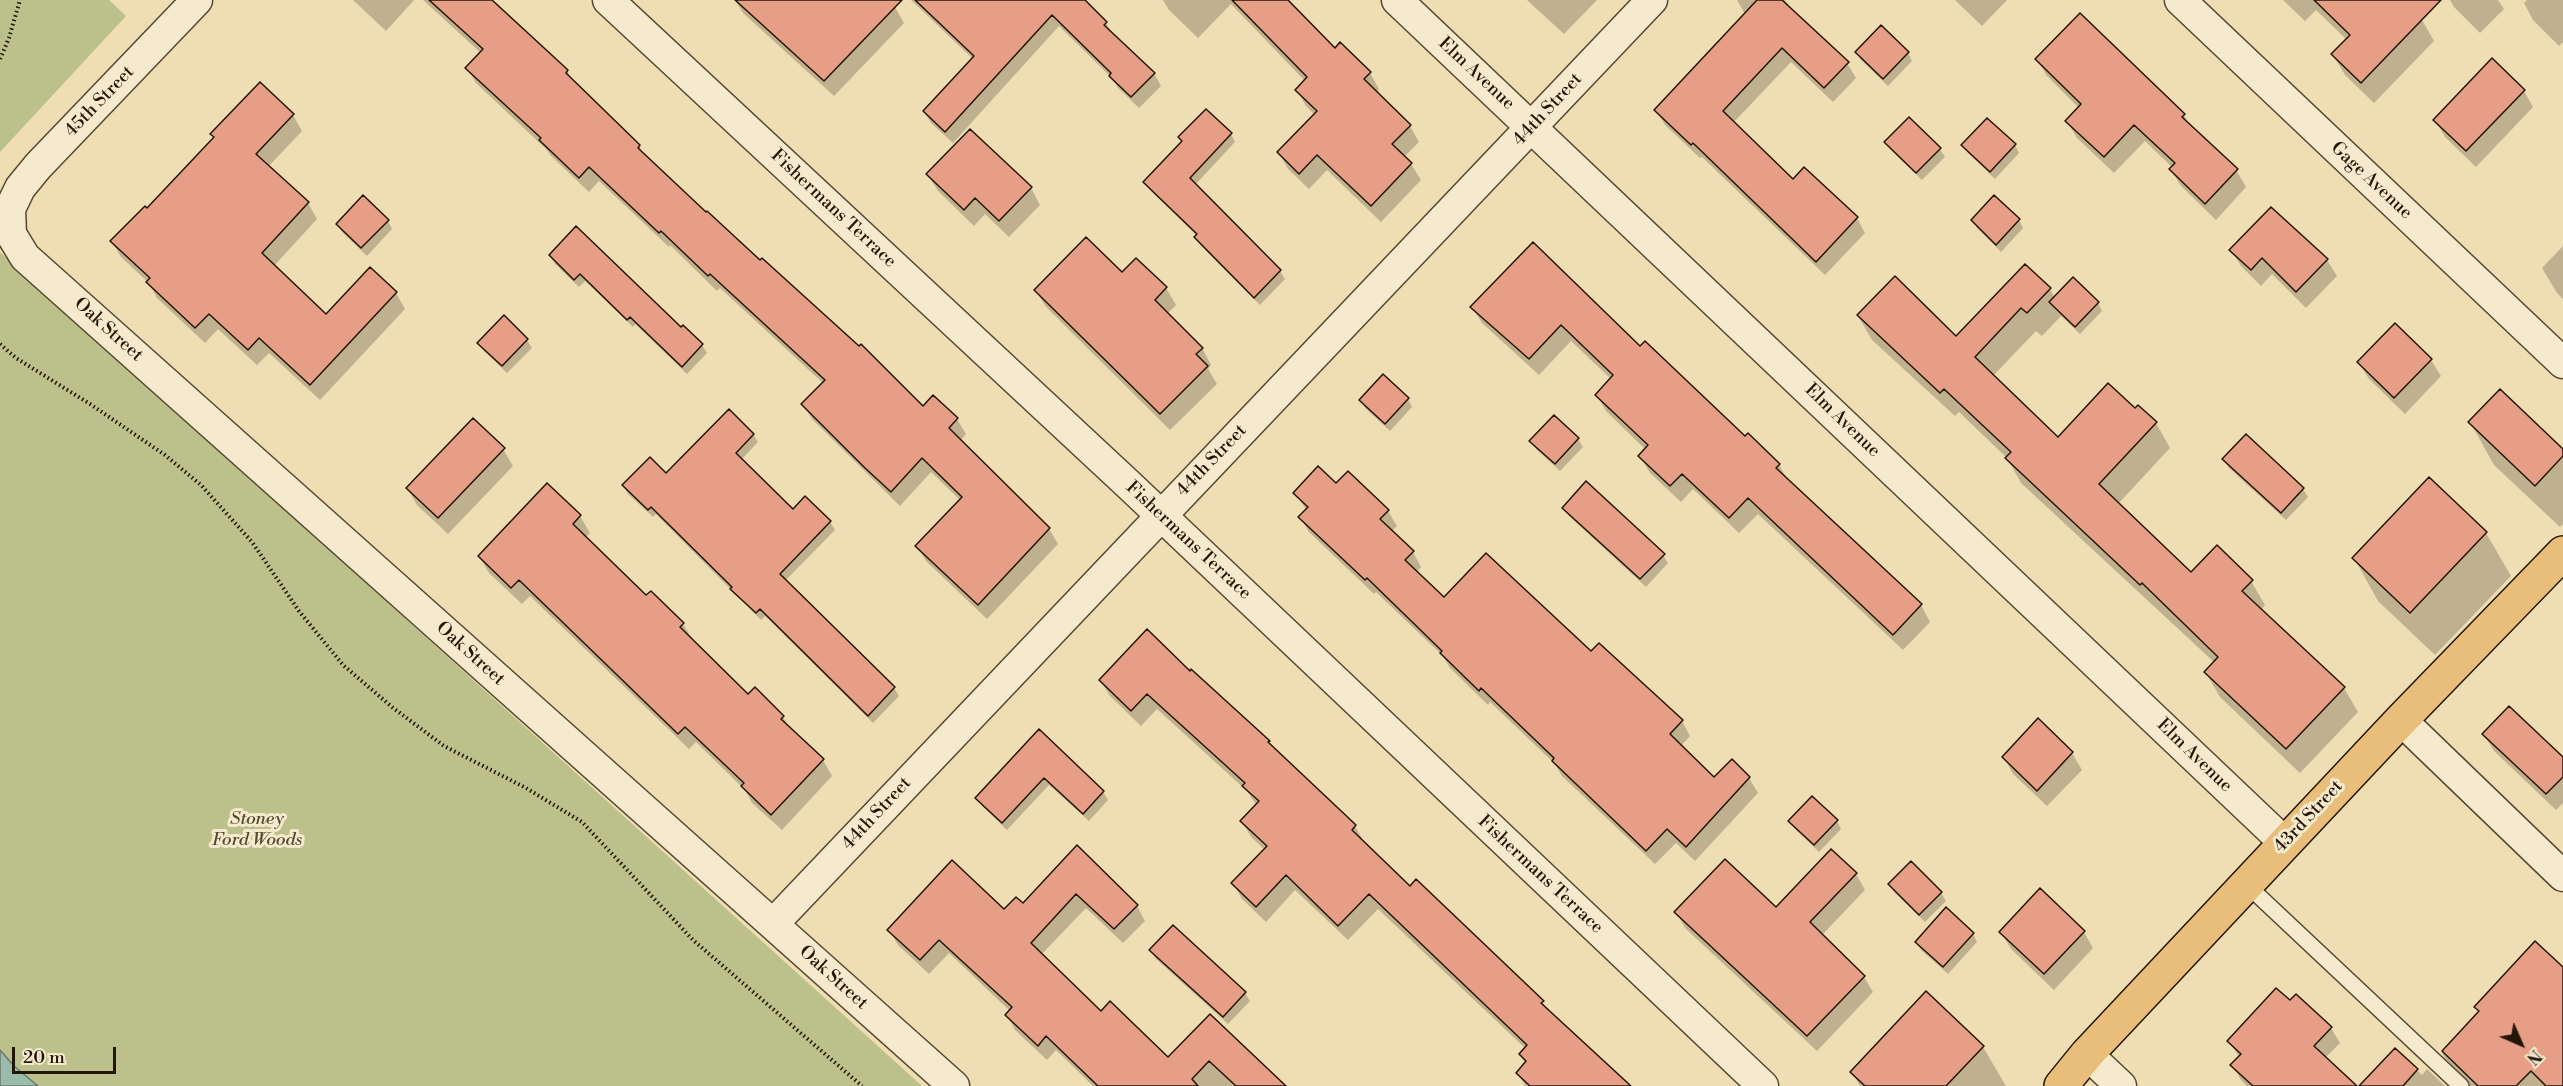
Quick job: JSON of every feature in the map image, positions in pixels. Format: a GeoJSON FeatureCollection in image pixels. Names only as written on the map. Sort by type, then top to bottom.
{"type":"FeatureCollection","features":[{"type":"Feature","properties":{"kind":"main road","name":"43rd Street"},"geometry":{"type":"LineString","coordinates":[[2061,1086],[2087,1054],[2401,720],[2561,558]]}},
{"type":"Feature","properties":{"kind":"street","name":"45th Street"},"geometry":{"type":"LineString","coordinates":[[10,209],[20,188],[38,166],[197,0]]}},
{"type":"Feature","properties":{"kind":"street","name":"Fishermans Terrace"},"geometry":{"type":"LineString","coordinates":[[608,0],[1160,515],[1763,1086]]}},
{"type":"Feature","properties":{"kind":"street","name":"Elm Avenue"},"geometry":{"type":"LineString","coordinates":[[1397,0],[2285,843]]}},
{"type":"Feature","properties":{"kind":"street","name":"44th Street"},"geometry":{"type":"LineString","coordinates":[[772,924],[1652,0]]}},
{"type":"Feature","properties":{"kind":"street","name":"Gage Avenue"},"geometry":{"type":"LineString","coordinates":[[2180,0],[2563,363]]}},
{"type":"Feature","properties":{"kind":"street","name":"Oak Street"},"geometry":{"type":"LineString","coordinates":[[10,209],[11,234],[26,257],[954,1086]]}},
{"type":"Feature","properties":{"kind":"street"},"geometry":{"type":"LineString","coordinates":[[2401,720],[2563,876]]}},
{"type":"Feature","properties":{"kind":"street"},"geometry":{"type":"LineString","coordinates":[[2087,1054],[2121,1086]]}},
{"type":"Feature","properties":{"kind":"lane"},"geometry":{"type":"LineString","coordinates":[[2247,884],[2461,1086]]}},
{"type":"Feature","properties":{"kind":"path"},"geometry":{"type":"LineString","coordinates":[[0,60],[13,28],[20,0]]}},
{"type":"Feature","properties":{"kind":"path"},"geometry":{"type":"LineString","coordinates":[[0,344],[16,358],[90,404],[165,455],[201,485],[252,542],[299,611],[343,665],[444,746],[526,788],[582,822],[693,940],[862,1086]]}},
{"type":"Feature","properties":{"kind":"green space"},"geometry":{"type":"Polygon","coordinates":[[[0,0],[109,0],[126,16],[0,152],[0,0]]]}},
{"type":"Feature","properties":{"kind":"green space","name":"Stoney Ford Woods"},"geometry":{"type":"Polygon","coordinates":[[[0,252],[922,1086],[0,1086],[0,252]]]}},
{"type":"Feature","properties":{"kind":"shaded area"},"geometry":{"type":"Polygon","coordinates":[[[0,1050],[14,1066],[38,1086],[0,1086],[0,1050]]]}},
{"type":"Feature","properties":{"kind":"building"},"geometry":{"type":"Polygon","coordinates":[[[429,0],[492,0],[568,70],[566,73],[640,145],[638,148],[706,212],[760,260],[762,258],[859,346],[861,344],[923,406],[933,395],[958,418],[949,428],[1050,528],[978,605],[915,546],[962,497],[922,458],[891,492],[865,468],[801,404],[825,380],[710,274],[708,276],[661,231],[659,233],[589,167],[579,178],[539,140],[541,138],[465,68],[483,49],[429,0]]]}},
{"type":"Feature","properties":{"kind":"building"},"geometry":{"type":"Polygon","coordinates":[[[735,0],[902,0],[824,81],[735,0]]]}},
{"type":"Feature","properties":{"kind":"building"},"geometry":{"type":"Polygon","coordinates":[[[915,0],[1085,0],[1107,22],[1104,25],[1155,73],[1131,97],[1109,76],[1111,73],[1052,15],[945,132],[923,111],[974,56],[915,0]]]}},
{"type":"Feature","properties":{"kind":"building"},"geometry":{"type":"Polygon","coordinates":[[[1232,0],[1288,0],[1335,48],[1340,42],[1371,72],[1364,79],[1411,125],[1392,144],[1412,163],[1371,206],[1317,155],[1299,174],[1277,152],[1317,111],[1295,90],[1307,77],[1232,0]]]}},
{"type":"Feature","properties":{"kind":"building"},"geometry":{"type":"Polygon","coordinates":[[[1757,0],[1782,0],[1849,62],[1824,88],[1782,48],[1723,111],[1793,179],[1804,167],[1858,217],[1816,262],[1693,143],[1691,145],[1654,110],[1757,0]]]}},
{"type":"Feature","properties":{"kind":"building"},"geometry":{"type":"Polygon","coordinates":[[[2314,0],[2441,0],[2361,83],[2331,54],[2350,35],[2314,0]]]}},
{"type":"Feature","properties":{"kind":"building"},"geometry":{"type":"Polygon","coordinates":[[[2080,13],[2185,114],[2182,117],[2238,169],[2205,204],[2169,169],[2175,163],[2134,125],[2104,157],[2065,121],[2081,104],[2035,59],[2080,13]]]}},
{"type":"Feature","properties":{"kind":"building"},"geometry":{"type":"Polygon","coordinates":[[[1881,25],[1909,52],[1883,79],[1855,52],[1881,25]]]}},
{"type":"Feature","properties":{"kind":"building"},"geometry":{"type":"Polygon","coordinates":[[[2492,58],[2525,90],[2466,151],[2433,120],[2492,58]]]}},
{"type":"Feature","properties":{"kind":"building"},"geometry":{"type":"Polygon","coordinates":[[[260,82],[294,114],[256,154],[309,202],[262,253],[326,314],[370,267],[397,292],[310,385],[259,338],[248,350],[209,314],[195,328],[146,282],[150,278],[110,241],[145,206],[147,208],[214,137],[210,134],[260,82]]]}},
{"type":"Feature","properties":{"kind":"building"},"geometry":{"type":"Polygon","coordinates":[[[1206,109],[1232,133],[1190,178],[1281,270],[1254,298],[1194,237],[1197,234],[1143,182],[1182,141],[1178,137],[1206,109]]]}},
{"type":"Feature","properties":{"kind":"building"},"geometry":{"type":"Polygon","coordinates":[[[1909,117],[1941,148],[1916,173],[1884,142],[1909,117]]]}},
{"type":"Feature","properties":{"kind":"building"},"geometry":{"type":"Polygon","coordinates":[[[1987,118],[2016,144],[1990,172],[1961,145],[1987,118]]]}},
{"type":"Feature","properties":{"kind":"building"},"geometry":{"type":"Polygon","coordinates":[[[970,129],[1032,187],[999,221],[975,198],[964,210],[926,174],[970,129]]]}},
{"type":"Feature","properties":{"kind":"building"},"geometry":{"type":"Polygon","coordinates":[[[363,195],[389,220],[361,248],[336,224],[363,195]]]}},
{"type":"Feature","properties":{"kind":"building"},"geometry":{"type":"Polygon","coordinates":[[[1994,195],[2020,219],[1996,245],[1971,220],[1994,195]]]}},
{"type":"Feature","properties":{"kind":"building"},"geometry":{"type":"Polygon","coordinates":[[[2271,207],[2328,259],[2296,292],[2262,258],[2251,270],[2229,250],[2271,207]]]}},
{"type":"Feature","properties":{"kind":"building"},"geometry":{"type":"Polygon","coordinates":[[[576,226],[681,327],[683,325],[703,344],[682,367],[630,317],[627,320],[580,274],[574,280],[549,255],[576,226]]]}},
{"type":"Feature","properties":{"kind":"building"},"geometry":{"type":"Polygon","coordinates":[[[1086,237],[1122,272],[1136,258],[1167,287],[1155,300],[1203,348],[1196,354],[1208,366],[1160,414],[1034,290],[1086,237]]]}},
{"type":"Feature","properties":{"kind":"building"},"geometry":{"type":"Polygon","coordinates":[[[1533,242],[1640,346],[1645,341],[1745,436],[1748,433],[1780,464],[1776,468],[1922,604],[1893,635],[1748,498],[1729,518],[1682,474],[1670,486],[1638,456],[1648,445],[1595,395],[1613,375],[1561,325],[1529,359],[1470,307],[1533,242]]]}},
{"type":"Feature","properties":{"kind":"building"},"geometry":{"type":"Polygon","coordinates":[[[2025,264],[2051,288],[2027,313],[2021,308],[1975,357],[2058,437],[2108,383],[2135,408],[2138,405],[2157,422],[2099,484],[2191,572],[2217,545],[2253,580],[2242,591],[2345,687],[2286,749],[2204,672],[2218,657],[2142,583],[2140,585],[2005,458],[2011,452],[1944,389],[1940,393],[1857,315],[1895,276],[1956,336],[2025,264]]]}},
{"type":"Feature","properties":{"kind":"building"},"geometry":{"type":"Polygon","coordinates":[[[2073,277],[2099,302],[2075,327],[2049,302],[2073,277]]]}},
{"type":"Feature","properties":{"kind":"building"},"geometry":{"type":"Polygon","coordinates":[[[504,315],[528,339],[502,366],[477,343],[504,315]]]}},
{"type":"Feature","properties":{"kind":"building"},"geometry":{"type":"Polygon","coordinates":[[[2395,323],[2432,359],[2394,398],[2357,362],[2395,323]]]}},
{"type":"Feature","properties":{"kind":"building"},"geometry":{"type":"Polygon","coordinates":[[[1383,374],[1409,398],[1385,424],[1359,400],[1383,374]]]}},
{"type":"Feature","properties":{"kind":"building"},"geometry":{"type":"Polygon","coordinates":[[[2500,389],[2563,449],[2563,456],[2535,486],[2468,422],[2500,389]]]}},
{"type":"Feature","properties":{"kind":"building"},"geometry":{"type":"Polygon","coordinates":[[[729,409],[754,434],[736,453],[793,509],[805,496],[831,521],[780,574],[895,687],[868,716],[760,609],[756,613],[651,507],[648,510],[622,485],[650,457],[666,473],[729,409]]]}},
{"type":"Feature","properties":{"kind":"building"},"geometry":{"type":"Polygon","coordinates":[[[1554,415],[1579,438],[1555,464],[1529,441],[1554,415]]]}},
{"type":"Feature","properties":{"kind":"building"},"geometry":{"type":"Polygon","coordinates":[[[473,418],[505,448],[438,518],[406,488],[473,418]]]}},
{"type":"Feature","properties":{"kind":"building"},"geometry":{"type":"Polygon","coordinates":[[[2246,434],[2304,488],[2281,513],[2222,459],[2246,434]]]}},
{"type":"Feature","properties":{"kind":"building"},"geometry":{"type":"Polygon","coordinates":[[[1318,466],[1336,483],[1348,471],[1389,510],[1380,519],[1414,551],[1405,560],[1444,597],[1486,553],[1591,651],[1599,643],[1683,720],[1670,734],[1714,777],[1732,759],[1750,777],[1686,847],[1667,829],[1646,851],[1552,761],[1554,758],[1481,688],[1479,691],[1440,653],[1442,651],[1367,578],[1365,580],[1298,517],[1308,507],[1293,493],[1318,466]]]}},
{"type":"Feature","properties":{"kind":"building"},"geometry":{"type":"Polygon","coordinates":[[[2429,477],[2487,532],[2410,613],[2352,558],[2429,477]]]}},
{"type":"Feature","properties":{"kind":"building"},"geometry":{"type":"Polygon","coordinates":[[[1586,481],[1665,554],[1640,579],[1562,508],[1586,481]]]}},
{"type":"Feature","properties":{"kind":"building"},"geometry":{"type":"Polygon","coordinates":[[[547,483],[581,515],[573,524],[646,595],[651,591],[684,623],[680,627],[748,694],[755,687],[784,716],[781,719],[824,759],[771,815],[741,786],[744,783],[685,727],[678,734],[519,580],[511,588],[478,556],[547,483]]]}},
{"type":"Feature","properties":{"kind":"building"},"geometry":{"type":"Polygon","coordinates":[[[1147,629],[1190,671],[1191,669],[1270,741],[1268,742],[1356,825],[1352,830],[1410,886],[1416,879],[1544,1001],[1541,1003],[1631,1086],[1530,1086],[1516,1073],[1526,1061],[1519,1054],[1527,1045],[1369,894],[1338,926],[1286,875],[1256,907],[1231,883],[1267,846],[1240,821],[1259,801],[1242,786],[1245,783],[1147,694],[1131,711],[1099,680],[1147,629]]]}},
{"type":"Feature","properties":{"kind":"building"},"geometry":{"type":"Polygon","coordinates":[[[2509,706],[2563,757],[2563,777],[2546,794],[2482,734],[2509,706]]]}},
{"type":"Feature","properties":{"kind":"building"},"geometry":{"type":"Polygon","coordinates":[[[2038,718],[2073,752],[2037,791],[2002,757],[2038,718]]]}},
{"type":"Feature","properties":{"kind":"building"},"geometry":{"type":"Polygon","coordinates":[[[1039,729],[1104,791],[1083,814],[1044,778],[1002,823],[975,798],[1039,729]]]}},
{"type":"Feature","properties":{"kind":"building"},"geometry":{"type":"Polygon","coordinates":[[[1812,796],[1838,820],[1814,845],[1788,821],[1812,796]]]}},
{"type":"Feature","properties":{"kind":"building"},"geometry":{"type":"Polygon","coordinates":[[[1077,845],[1138,905],[1114,929],[1076,894],[1031,943],[1101,1011],[1110,1001],[1168,1057],[1210,1014],[1286,1086],[1236,1086],[1209,1061],[1192,1079],[1198,1086],[1098,1086],[1046,1036],[1038,1046],[1005,1015],[1012,1007],[939,940],[920,960],[887,930],[952,860],[1004,909],[1016,897],[1023,903],[1077,845]]]}},
{"type":"Feature","properties":{"kind":"building"},"geometry":{"type":"Polygon","coordinates":[[[1831,849],[1857,873],[1810,922],[1865,976],[1807,1036],[1674,912],[1725,859],[1776,907],[1831,849]]]}},
{"type":"Feature","properties":{"kind":"building"},"geometry":{"type":"Polygon","coordinates":[[[1911,861],[1942,892],[1919,915],[1888,884],[1911,861]]]}},
{"type":"Feature","properties":{"kind":"building"},"geometry":{"type":"Polygon","coordinates":[[[2040,888],[2085,931],[2044,974],[1999,932],[2040,888]]]}},
{"type":"Feature","properties":{"kind":"building"},"geometry":{"type":"Polygon","coordinates":[[[1946,907],[1974,933],[1943,967],[1915,942],[1946,907]]]}},
{"type":"Feature","properties":{"kind":"building"},"geometry":{"type":"Polygon","coordinates":[[[1173,925],[1246,992],[1223,1017],[1149,950],[1173,925]]]}},
{"type":"Feature","properties":{"kind":"building"},"geometry":{"type":"Polygon","coordinates":[[[2535,941],[2563,967],[2563,1086],[2546,1086],[2531,1071],[2516,1086],[2478,1086],[2442,1051],[2479,1011],[2474,1007],[2535,941]]]}},
{"type":"Feature","properties":{"kind":"building"},"geometry":{"type":"Polygon","coordinates":[[[2276,988],[2290,1000],[2296,994],[2332,1027],[2314,1046],[2357,1086],[2253,1086],[2230,1065],[2241,1054],[2227,1041],[2276,988]]]}},
{"type":"Feature","properties":{"kind":"building"},"geometry":{"type":"Polygon","coordinates":[[[1926,991],[1984,1046],[1946,1086],[1865,1086],[1850,1072],[1926,991]]]}},
{"type":"Feature","properties":{"kind":"building"},"geometry":{"type":"Polygon","coordinates":[[[2395,1048],[2418,1069],[2403,1086],[2359,1086],[2395,1048]]]}}]}
